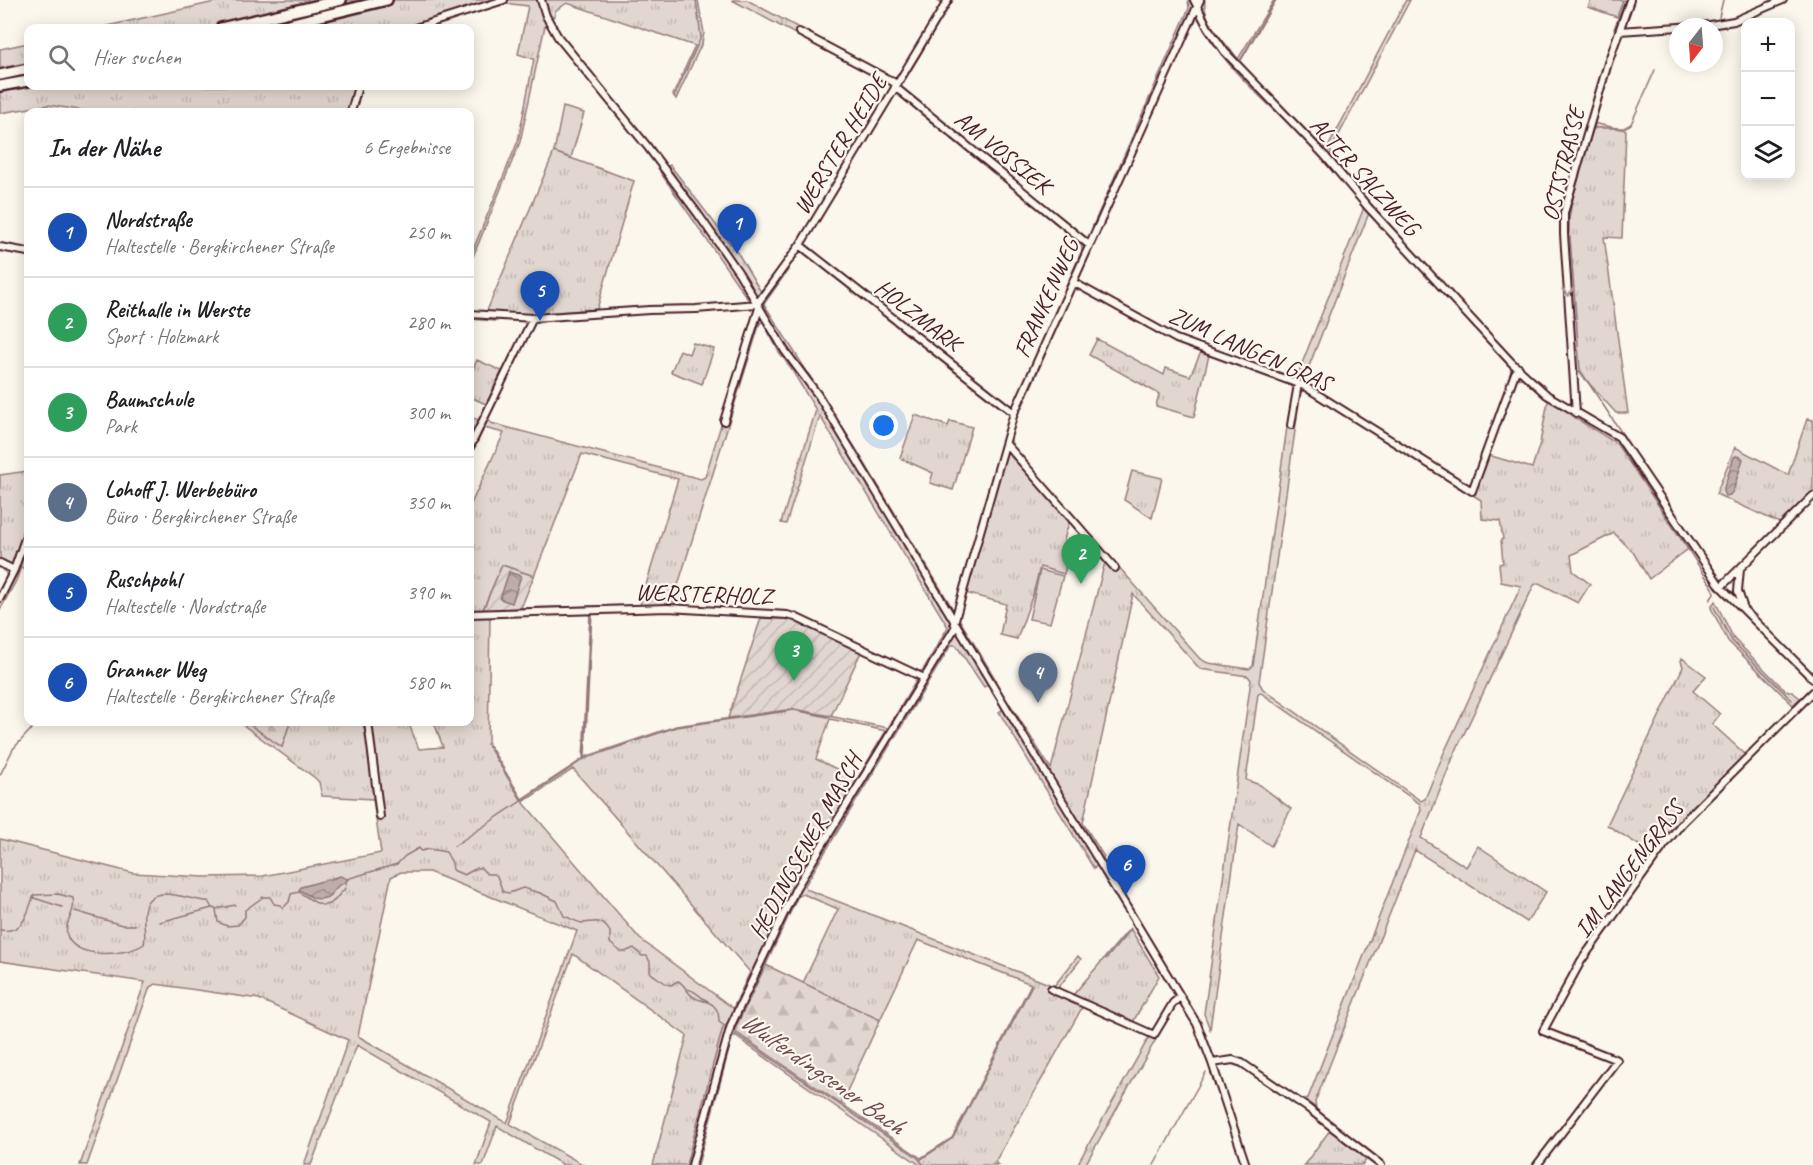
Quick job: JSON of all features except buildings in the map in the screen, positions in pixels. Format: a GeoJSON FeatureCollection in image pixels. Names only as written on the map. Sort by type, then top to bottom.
{"type":"FeatureCollection","features":[{"type":"Feature","properties":{"kind":"highway"},"geometry":{"type":"LineString","coordinates":[[238,24],[341,0]]}},
{"type":"Feature","properties":{"kind":"highway"},"geometry":{"type":"LineString","coordinates":[[288,24],[387,0]]}},
{"type":"Feature","properties":{"kind":"highway"},"geometry":{"type":"LineString","coordinates":[[0,75],[24,70]]}},
{"type":"Feature","properties":{"kind":"highway"},"geometry":{"type":"LineString","coordinates":[[0,86],[24,82]]}},
{"type":"Feature","properties":{"kind":"street"},"geometry":{"type":"LineString","coordinates":[[428,24],[504,0]]}},
{"type":"Feature","properties":{"kind":"street"},"geometry":{"type":"LineString","coordinates":[[541,0],[546,16],[558,37],[669,174],[739,273],[785,351],[818,395],[1197,1024],[1246,1165]]}},
{"type":"Feature","properties":{"kind":"street","name":"WERSTER HEIDE"},"geometry":{"type":"LineString","coordinates":[[724,421],[758,306],[800,245],[948,0]]}},
{"type":"Feature","properties":{"kind":"street","name":"OSTSTRASSE"},"geometry":{"type":"LineString","coordinates":[[1576,413],[1564,213],[1630,0]]}},
{"type":"Feature","properties":{"kind":"street"},"geometry":{"type":"LineString","coordinates":[[1619,31],[1710,25],[1734,21],[1783,0]]}},
{"type":"Feature","properties":{"kind":"street","name":"FRANKENWEG"},"geometry":{"type":"LineString","coordinates":[[955,624],[1014,413],[1197,1]]}},
{"type":"Feature","properties":{"kind":"street","name":"ALTER SALZWEG"},"geometry":{"type":"LineString","coordinates":[[1197,1],[1208,28],[1225,52],[1325,156],[1368,207],[1511,362],[1547,395],[1619,438],[1721,587],[1813,679]]}},
{"type":"Feature","properties":{"kind":"street","name":"AM VOSSIEK"},"geometry":{"type":"LineString","coordinates":[[799,32],[896,86],[1089,245]]}},
{"type":"Feature","properties":{"kind":"street"},"geometry":{"type":"LineString","coordinates":[[352,108],[357,90]]}},
{"type":"Feature","properties":{"kind":"street","name":"HOLZMARK"},"geometry":{"type":"LineString","coordinates":[[800,245],[1014,413]]}},
{"type":"Feature","properties":{"kind":"street"},"geometry":{"type":"LineString","coordinates":[[0,247],[24,251]]}},
{"type":"Feature","properties":{"kind":"street","name":"ZUM LANGEN GRAS"},"geometry":{"type":"LineString","coordinates":[[1073,282],[1176,339],[1298,384],[1472,491],[1515,373],[1519,368]]}},
{"type":"Feature","properties":{"kind":"street"},"geometry":{"type":"LineString","coordinates":[[474,315],[533,318],[649,310],[758,306]]}},
{"type":"Feature","properties":{"kind":"street"},"geometry":{"type":"LineString","coordinates":[[474,439],[533,318]]}},
{"type":"Feature","properties":{"kind":"street"},"geometry":{"type":"LineString","coordinates":[[1291,424],[1298,384]]}},
{"type":"Feature","properties":{"kind":"street"},"geometry":{"type":"LineString","coordinates":[[1006,444],[1115,568]]}},
{"type":"Feature","properties":{"kind":"street"},"geometry":{"type":"LineString","coordinates":[[1721,587],[1813,496]]}},
{"type":"Feature","properties":{"kind":"street"},"geometry":{"type":"LineString","coordinates":[[0,598],[14,570],[24,541]]}},
{"type":"Feature","properties":{"kind":"street"},"geometry":{"type":"LineString","coordinates":[[0,562],[14,570]]}},
{"type":"Feature","properties":{"kind":"street"},"geometry":{"type":"LineString","coordinates":[[1740,569],[1738,591],[1745,609]]}},
{"type":"Feature","properties":{"kind":"street","name":"WERSTERHOLZ"},"geometry":{"type":"LineString","coordinates":[[474,614],[668,608],[787,615],[924,678]]}},
{"type":"Feature","properties":{"kind":"street","name":"HEDINGSENER MASCH"},"geometry":{"type":"LineString","coordinates":[[692,1165],[729,1029],[796,888],[955,624]]}},
{"type":"Feature","properties":{"kind":"street","name":"IM LANGENGRASS"},"geometry":{"type":"LineString","coordinates":[[1537,1165],[1617,1060],[1543,1031],[1581,961],[1682,823],[1813,692]]}},
{"type":"Feature","properties":{"kind":"street"},"geometry":{"type":"LineString","coordinates":[[369,726],[380,817]]}},
{"type":"Feature","properties":{"kind":"street"},"geometry":{"type":"LineString","coordinates":[[1051,989],[1154,1035],[1173,1003],[1180,997]]}},
{"type":"Feature","properties":{"kind":"street"},"geometry":{"type":"LineString","coordinates":[[1212,1063],[1233,1060],[1242,1063],[1309,1109],[1381,1165]]}},
{"type":"Feature","properties":{"kind":"green space"},"geometry":{"type":"Polygon","coordinates":[[[224,0],[698,0],[704,33],[702,43],[676,99],[673,95],[695,46],[567,3],[555,11],[555,16],[546,21],[520,142],[474,254],[474,247],[518,141],[534,59],[518,54],[528,6],[503,3],[438,24],[116,24],[224,0]]]}},
{"type":"Feature","properties":{"kind":"green space"},"geometry":{"type":"Polygon","coordinates":[[[732,0],[747,0],[892,78],[897,77],[942,4],[936,0],[953,0],[902,85],[888,84],[732,0]]]}},
{"type":"Feature","properties":{"kind":"green space"},"geometry":{"type":"Polygon","coordinates":[[[1188,0],[1205,0],[1207,16],[1211,24],[1238,59],[1276,0],[1240,62],[1324,148],[1328,147],[1406,0],[1410,0],[1331,150],[1331,156],[1372,205],[1519,366],[1552,395],[1574,410],[1575,418],[1616,443],[1688,549],[1649,579],[1633,552],[1614,533],[1571,555],[1573,571],[1590,584],[1578,603],[1539,583],[1534,585],[1454,755],[1421,838],[1466,867],[1478,846],[1546,892],[1527,922],[1415,850],[1315,1102],[1316,1108],[1304,1099],[1308,1098],[1421,810],[1420,804],[1261,693],[1258,694],[1246,780],[1260,785],[1291,809],[1271,846],[1239,824],[1210,1029],[1204,1014],[1251,680],[1248,676],[1200,669],[1133,594],[1083,823],[1104,857],[1094,869],[999,712],[1010,704],[1051,769],[1105,562],[1069,522],[1064,540],[1072,543],[1064,574],[1040,567],[1017,639],[1000,635],[1006,604],[962,592],[1003,439],[1011,441],[1013,447],[1200,659],[1208,663],[1249,669],[1253,666],[1289,413],[1297,417],[1259,682],[1263,689],[1421,801],[1425,799],[1521,586],[1501,582],[1499,564],[1503,563],[1501,540],[1503,539],[1500,521],[1482,519],[1481,500],[1305,390],[1301,392],[1290,385],[1209,355],[1194,417],[1156,406],[1159,394],[1089,355],[1097,339],[1164,375],[1166,368],[1190,376],[1201,352],[1177,343],[1179,337],[1292,378],[1297,376],[1363,210],[1362,204],[1314,149],[1230,65],[1207,34],[1198,17],[1195,17],[1079,278],[1081,283],[1151,322],[1148,328],[1079,289],[1073,291],[1021,410],[1006,410],[823,266],[827,261],[1009,405],[1014,405],[1082,250],[1081,244],[921,114],[925,109],[1084,238],[1088,237],[1189,8],[1188,0]],[[1369,213],[1304,379],[1306,384],[1468,485],[1472,483],[1512,375],[1510,367],[1369,213]],[[1522,378],[1516,379],[1488,455],[1532,468],[1540,443],[1548,401],[1522,378]]]}},
{"type":"Feature","properties":{"kind":"green space"},"geometry":{"type":"Polygon","coordinates":[[[1591,0],[1623,0],[1617,17],[1588,7],[1591,0]]]}},
{"type":"Feature","properties":{"kind":"green space"},"geometry":{"type":"Polygon","coordinates":[[[24,44],[24,90],[355,90],[349,108],[67,108],[48,105],[0,113],[0,49],[24,44]]]}},
{"type":"Feature","properties":{"kind":"green space"},"geometry":{"type":"Polygon","coordinates":[[[563,107],[584,113],[571,158],[554,152],[563,107]]]}},
{"type":"Feature","properties":{"kind":"green space"},"geometry":{"type":"Polygon","coordinates":[[[1593,123],[1626,130],[1622,238],[1604,237],[1628,413],[1616,413],[1575,368],[1571,368],[1566,213],[1593,123]]]}},
{"type":"Feature","properties":{"kind":"green space"},"geometry":{"type":"Polygon","coordinates":[[[554,152],[634,181],[597,309],[530,314],[487,313],[496,321],[474,319],[474,312],[486,313],[554,152]]]}},
{"type":"Feature","properties":{"kind":"green space"},"geometry":{"type":"Polygon","coordinates":[[[670,165],[739,255],[761,292],[782,264],[788,270],[764,304],[856,449],[996,680],[984,687],[956,645],[951,645],[805,885],[806,889],[1054,986],[1078,956],[1081,959],[1058,988],[1073,995],[1130,928],[1159,976],[1133,1022],[1160,1032],[1085,1165],[1077,1165],[1149,1037],[1083,1006],[995,1162],[998,1165],[920,1165],[733,1035],[698,1165],[653,1165],[687,1036],[573,954],[510,1124],[584,1165],[563,1165],[497,1126],[483,1165],[476,1165],[491,1122],[357,1045],[311,1165],[304,1165],[348,1040],[259,999],[155,984],[150,987],[87,1165],[80,1165],[145,982],[0,961],[0,839],[133,873],[204,877],[263,876],[381,853],[373,799],[322,796],[319,782],[315,778],[244,726],[252,726],[282,747],[289,726],[410,726],[419,749],[443,747],[435,726],[474,726],[474,497],[504,433],[484,428],[474,449],[474,418],[488,419],[491,423],[701,479],[705,477],[756,311],[660,172],[670,165]],[[763,322],[760,323],[673,601],[676,605],[792,613],[918,672],[923,670],[948,627],[820,416],[786,524],[781,523],[816,410],[763,322]],[[582,454],[534,576],[502,565],[483,609],[640,605],[678,479],[582,454]],[[665,611],[592,612],[585,757],[676,726],[794,709],[888,728],[916,681],[915,678],[791,619],[665,611]],[[590,612],[490,617],[488,743],[522,799],[583,759],[590,612]],[[830,719],[816,759],[857,779],[886,731],[830,719]],[[573,769],[523,802],[640,939],[733,1008],[750,972],[573,769]],[[401,872],[391,877],[358,1036],[507,1123],[577,931],[429,872],[401,872]],[[803,894],[798,896],[735,1031],[921,1158],[952,1138],[1031,984],[918,940],[880,1020],[803,983],[838,909],[803,894]]]}},
{"type":"Feature","properties":{"kind":"green space"},"geometry":{"type":"Polygon","coordinates":[[[693,343],[714,349],[702,384],[671,372],[680,350],[689,354],[693,343]]]}},
{"type":"Feature","properties":{"kind":"green space"},"geometry":{"type":"Polygon","coordinates":[[[477,360],[502,371],[486,404],[474,399],[474,366],[477,360]]]}},
{"type":"Feature","properties":{"kind":"green space"},"geometry":{"type":"Polygon","coordinates":[[[915,415],[948,426],[950,421],[972,427],[953,490],[930,483],[933,473],[900,458],[915,415]]]}},
{"type":"Feature","properties":{"kind":"green space"},"geometry":{"type":"Polygon","coordinates":[[[1807,419],[1813,420],[1813,494],[1782,524],[1716,494],[1735,447],[1788,475],[1807,419]]]}},
{"type":"Feature","properties":{"kind":"green space"},"geometry":{"type":"Polygon","coordinates":[[[1132,471],[1162,478],[1152,518],[1124,500],[1132,471]]]}},
{"type":"Feature","properties":{"kind":"green space"},"geometry":{"type":"Polygon","coordinates":[[[24,472],[24,546],[20,558],[24,562],[24,569],[21,567],[0,610],[0,589],[7,578],[6,573],[0,568],[0,475],[24,472]]]}},
{"type":"Feature","properties":{"kind":"green space"},"geometry":{"type":"Polygon","coordinates":[[[502,565],[534,576],[521,608],[483,610],[502,565]]]}},
{"type":"Feature","properties":{"kind":"green space"},"geometry":{"type":"Polygon","coordinates":[[[1040,570],[1063,576],[1050,623],[1029,619],[1040,570]]]}},
{"type":"Feature","properties":{"kind":"green space"},"geometry":{"type":"Polygon","coordinates":[[[1715,601],[1734,639],[1786,691],[1791,691],[1800,698],[1793,705],[1728,641],[1711,608],[1715,601]]]}},
{"type":"Feature","properties":{"kind":"green space"},"geometry":{"type":"Polygon","coordinates":[[[761,618],[791,619],[861,652],[831,716],[794,709],[728,718],[761,618]]]}},
{"type":"Feature","properties":{"kind":"green space"},"geometry":{"type":"Polygon","coordinates":[[[1682,658],[1706,676],[1693,691],[1720,714],[1712,724],[1746,755],[1670,830],[1653,854],[1607,825],[1683,667],[1682,658]]]}},
{"type":"Feature","properties":{"kind":"green space"},"geometry":{"type":"Polygon","coordinates":[[[252,726],[289,726],[282,747],[252,726]]]}},
{"type":"Feature","properties":{"kind":"green space"},"geometry":{"type":"Polygon","coordinates":[[[766,965],[880,1020],[841,1104],[734,1031],[766,965]]]}},
{"type":"Feature","properties":{"kind":"green space"},"geometry":{"type":"Polygon","coordinates":[[[1330,1130],[1367,1159],[1362,1165],[1304,1165],[1330,1130]]]}},
{"type":"Feature","properties":{"kind":"water"},"geometry":{"type":"Polygon","coordinates":[[[1736,456],[1743,459],[1733,491],[1730,495],[1725,496],[1723,491],[1736,456]]]}},
{"type":"Feature","properties":{"kind":"water"},"geometry":{"type":"Polygon","coordinates":[[[509,572],[521,576],[512,603],[500,599],[509,572]]]}},
{"type":"Feature","properties":{"kind":"water"},"geometry":{"type":"Polygon","coordinates":[[[340,876],[348,879],[328,897],[313,898],[299,890],[301,887],[340,876]]]}},
{"type":"Feature","properties":{"kind":"waterway"},"geometry":{"type":"LineString","coordinates":[[675,95],[701,37],[696,0]]}},
{"type":"Feature","properties":{"kind":"waterway"},"geometry":{"type":"LineString","coordinates":[[1230,52],[1232,51],[1239,61],[1241,59],[1275,0]]}},
{"type":"Feature","properties":{"kind":"waterway"},"geometry":{"type":"LineString","coordinates":[[1614,29],[1625,0]]}},
{"type":"Feature","properties":{"kind":"waterway"},"geometry":{"type":"LineString","coordinates":[[1719,17],[1723,0]]}},
{"type":"Feature","properties":{"kind":"waterway"},"geometry":{"type":"LineString","coordinates":[[1199,18],[1210,39],[1240,75]]}},
{"type":"Feature","properties":{"kind":"waterway"},"geometry":{"type":"LineString","coordinates":[[1569,232],[1572,201],[1615,53]]}},
{"type":"Feature","properties":{"kind":"waterway"},"geometry":{"type":"LineString","coordinates":[[1594,128],[1624,128],[1631,124],[1655,70]]}},
{"type":"Feature","properties":{"kind":"waterway"},"geometry":{"type":"LineString","coordinates":[[1570,237],[1580,370],[1625,438]]}},
{"type":"Feature","properties":{"kind":"waterway"},"geometry":{"type":"LineString","coordinates":[[1617,443],[1667,518]]}},
{"type":"Feature","properties":{"kind":"waterway"},"geometry":{"type":"LineString","coordinates":[[1673,526],[1713,588],[1714,594],[1710,600]]}},
{"type":"Feature","properties":{"kind":"waterway"},"geometry":{"type":"LineString","coordinates":[[1714,607],[1732,641],[1792,700]]}},
{"type":"Feature","properties":{"kind":"waterway"},"geometry":{"type":"LineString","coordinates":[[584,758],[591,615]]}},
{"type":"Feature","properties":{"kind":"waterway"},"geometry":{"type":"LineString","coordinates":[[454,846],[584,759],[676,727],[794,710],[828,717]]}},
{"type":"Feature","properties":{"kind":"waterway"},"geometry":{"type":"LineString","coordinates":[[0,775],[13,749],[34,726]]}},
{"type":"Feature","properties":{"kind":"waterway"},"geometry":{"type":"LineString","coordinates":[[487,744],[522,801]]}},
{"type":"Feature","properties":{"kind":"waterway","name":"Wulferdingsener Bach"},"geometry":{"type":"LineString","coordinates":[[347,879],[397,864],[419,848],[421,851],[429,849],[446,852],[453,870],[464,875],[481,868],[487,874],[497,876],[503,892],[509,893],[523,888],[540,893],[557,901],[564,916],[581,923],[601,923],[610,932],[610,943],[620,951],[625,952],[634,948],[642,956],[647,956],[650,962],[650,972],[668,985],[678,981],[692,996],[714,1006],[719,1022],[729,1029]]}},
{"type":"Feature","properties":{"kind":"waterway","name":"Wulferdingsener Bach"},"geometry":{"type":"LineString","coordinates":[[0,930],[15,929],[20,925],[27,915],[34,895],[58,894],[73,898],[73,909],[67,925],[67,935],[72,943],[90,952],[114,953],[144,944],[145,907],[149,899],[156,895],[174,895],[208,901],[212,908],[216,909],[218,922],[227,926],[238,925],[245,917],[245,910],[263,897],[270,897],[274,904],[283,908],[289,902],[291,894],[299,892],[325,905],[334,901],[345,889],[346,883]]}},
{"type":"Feature","properties":{"kind":"waterway"},"geometry":{"type":"LineString","coordinates":[[34,898],[62,907]]}},
{"type":"Feature","properties":{"kind":"waterway"},"geometry":{"type":"LineString","coordinates":[[216,909],[235,905]]}},
{"type":"Feature","properties":{"kind":"waterway"},"geometry":{"type":"LineString","coordinates":[[160,922],[212,908]]}},
{"type":"Feature","properties":{"kind":"waterway"},"geometry":{"type":"LineString","coordinates":[[75,911],[122,925],[135,925]]}},
{"type":"Feature","properties":{"kind":"waterway"},"geometry":{"type":"LineString","coordinates":[[1106,959],[1131,929]]}},
{"type":"Feature","properties":{"kind":"waterway"},"geometry":{"type":"LineString","coordinates":[[920,1160],[953,1138],[1032,985]]}},
{"type":"Feature","properties":{"kind":"waterway","name":"Wulferdingsener Bach"},"geometry":{"type":"LineString","coordinates":[[687,989],[708,1001]]}},
{"type":"Feature","properties":{"kind":"waterway"},"geometry":{"type":"LineString","coordinates":[[686,1165],[723,1027]]}},
{"type":"Feature","properties":{"kind":"waterway","name":"Wulferdingsener Bach"},"geometry":{"type":"LineString","coordinates":[[732,1032],[917,1157],[924,1165]]}},
{"type":"Feature","properties":{"kind":"waterway"},"geometry":{"type":"LineString","coordinates":[[1154,1165],[1206,1072]]}},
{"type":"Feature","properties":{"kind":"place","name":"Nordstraße"},"geometry":{"type":"Point","coordinates":[737,254]}},
{"type":"Feature","properties":{"kind":"place","name":"Ruschpohl"},"geometry":{"type":"Point","coordinates":[540,321]}},
{"type":"Feature","properties":{"kind":"place","name":"Reithalle in Werste"},"geometry":{"type":"Point","coordinates":[1081,584]}},
{"type":"Feature","properties":{"kind":"place","name":"Baumschule"},"geometry":{"type":"Point","coordinates":[794,681]}},
{"type":"Feature","properties":{"kind":"place","name":"Lohoff J. Werbebüro"},"geometry":{"type":"Point","coordinates":[1038,703]}},
{"type":"Feature","properties":{"kind":"place","name":"Granner Weg"},"geometry":{"type":"Point","coordinates":[1126,895]}}]}
